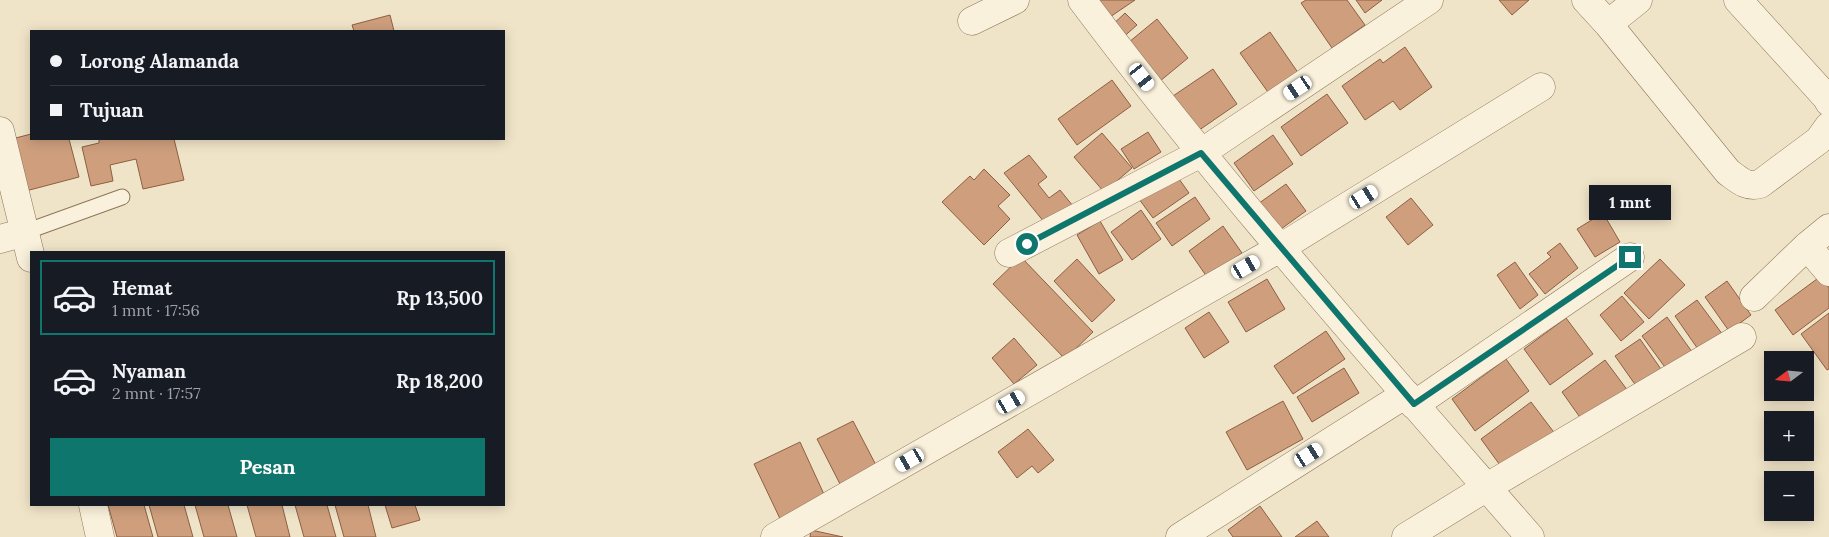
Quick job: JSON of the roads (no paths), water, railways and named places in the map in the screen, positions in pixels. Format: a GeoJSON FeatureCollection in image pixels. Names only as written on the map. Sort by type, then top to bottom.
{"type":"FeatureCollection","features":[{"type":"Feature","properties":{"kind":"street"},"geometry":{"type":"LineString","coordinates":[[972,21],[1015,0]]}},
{"type":"Feature","properties":{"kind":"street"},"geometry":{"type":"LineString","coordinates":[[1082,0],[1201,153],[1280,248],[1530,537]]}},
{"type":"Feature","properties":{"kind":"street"},"geometry":{"type":"LineString","coordinates":[[1009,253],[1201,153],[1429,0]]}},
{"type":"Feature","properties":{"kind":"street"},"geometry":{"type":"LineString","coordinates":[[1586,0],[1608,24],[1728,172],[1739,180],[1752,186],[1760,184],[1819,140],[1829,126]]}},
{"type":"Feature","properties":{"kind":"street"},"geometry":{"type":"LineString","coordinates":[[1608,24],[1638,0]]}},
{"type":"Feature","properties":{"kind":"street"},"geometry":{"type":"LineString","coordinates":[[1738,0],[1828,98],[1829,102]]}},
{"type":"Feature","properties":{"kind":"street"},"geometry":{"type":"LineString","coordinates":[[775,537],[1280,248],[1541,88]]}},
{"type":"Feature","properties":{"kind":"street"},"geometry":{"type":"LineString","coordinates":[[0,131],[12,235],[30,257]]}},
{"type":"Feature","properties":{"kind":"street"},"geometry":{"type":"LineString","coordinates":[[1754,297],[1807,246],[1829,228]]}},
{"type":"Feature","properties":{"kind":"street"},"geometry":{"type":"LineString","coordinates":[[1807,246],[1829,272]]}},
{"type":"Feature","properties":{"kind":"street"},"geometry":{"type":"LineString","coordinates":[[1180,537],[1410,399],[1630,257]]}},
{"type":"Feature","properties":{"kind":"street"},"geometry":{"type":"LineString","coordinates":[[1406,537],[1487,487],[1742,337]]}},
{"type":"Feature","properties":{"kind":"street"},"geometry":{"type":"LineString","coordinates":[[93,506],[100,537]]}},
{"type":"Feature","properties":{"kind":"lane"},"geometry":{"type":"LineString","coordinates":[[12,235],[122,197]]}}]}
